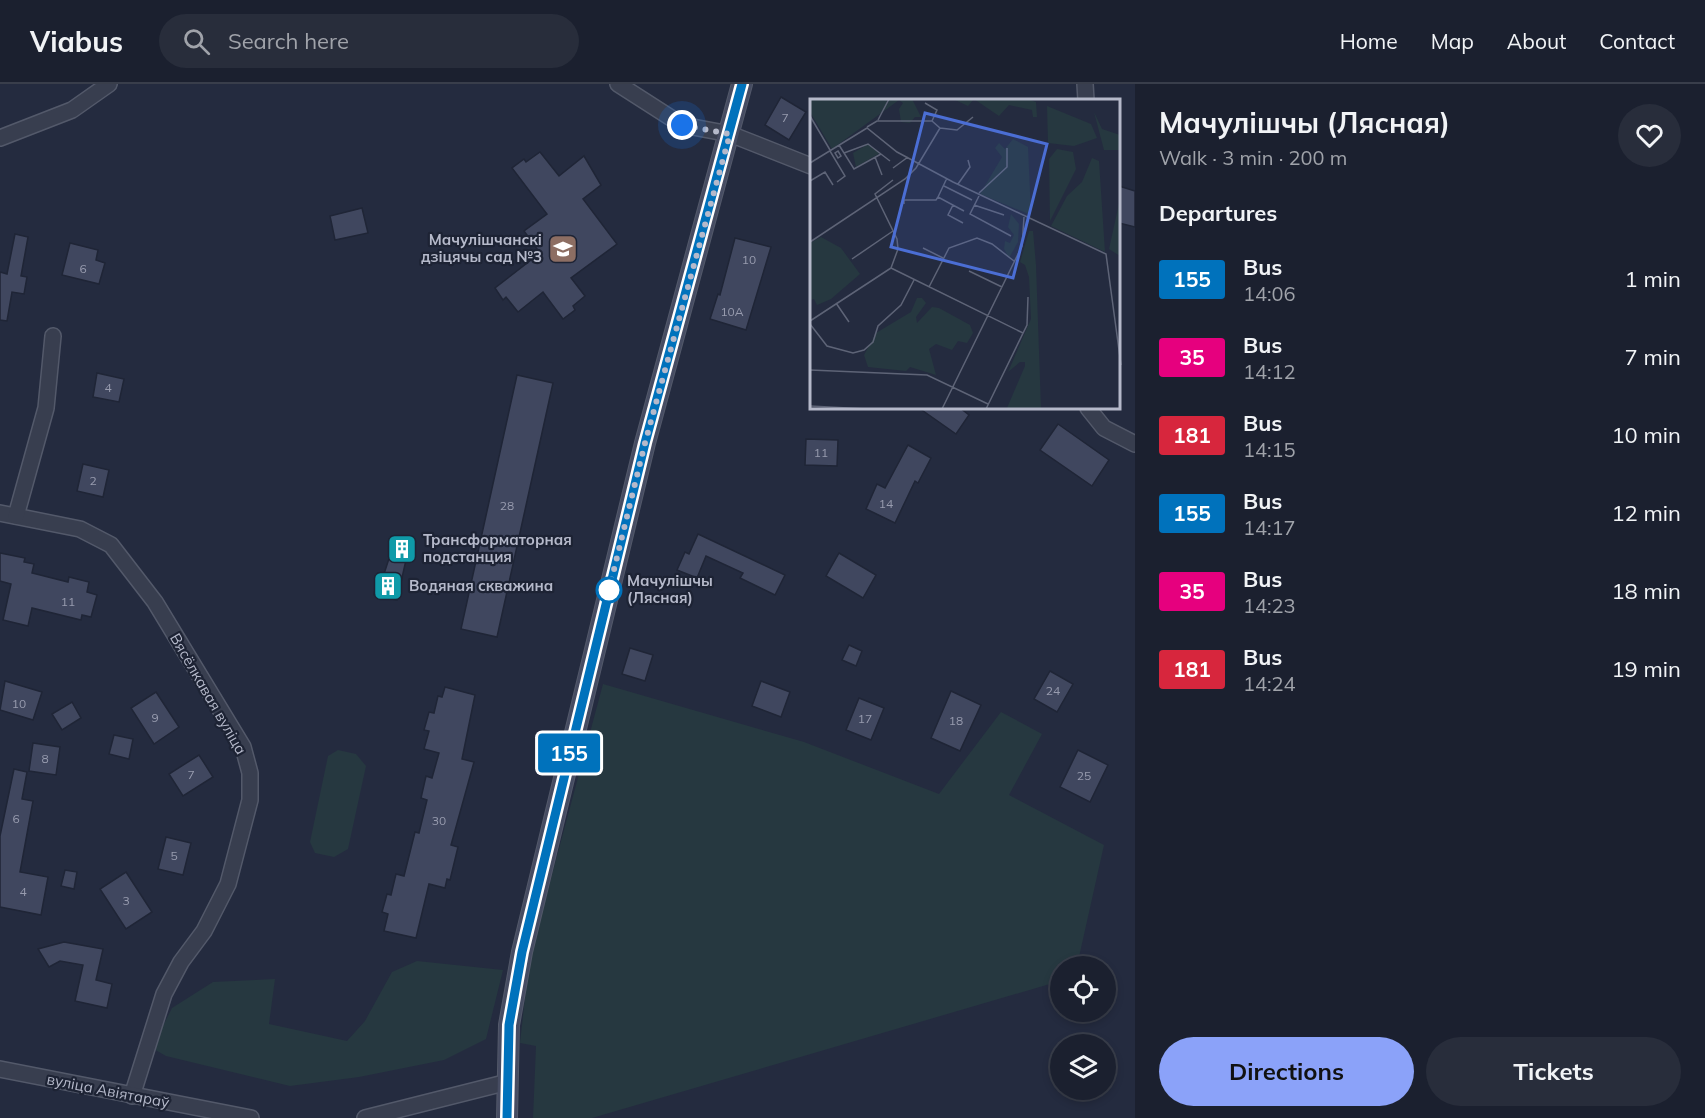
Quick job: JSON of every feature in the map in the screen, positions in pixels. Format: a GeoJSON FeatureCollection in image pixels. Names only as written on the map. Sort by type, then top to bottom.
{"type":"FeatureCollection","features":[{"type":"Feature","properties":{"kind":"main road"},"geometry":{"type":"LineString","coordinates":[[507,1118],[510,1016],[533,908],[645,443],[742,84]]}},
{"type":"Feature","properties":{"kind":"street"},"geometry":{"type":"LineString","coordinates":[[0,138],[72,110],[109,84]]}},
{"type":"Feature","properties":{"kind":"street"},"geometry":{"type":"LineString","coordinates":[[618,84],[682,125],[730,134],[810,166]]}},
{"type":"Feature","properties":{"kind":"street"},"geometry":{"type":"LineString","coordinates":[[1085,84],[1086,99]]}},
{"type":"Feature","properties":{"kind":"street"},"geometry":{"type":"LineString","coordinates":[[16,516],[46,408],[53,336]]}},
{"type":"Feature","properties":{"kind":"street"},"geometry":{"type":"LineString","coordinates":[[1090,410],[1104,428],[1135,444]]}},
{"type":"Feature","properties":{"kind":"street","name":"Вясёлкавая вуліца"},"geometry":{"type":"LineString","coordinates":[[0,513],[80,529],[111,545],[160,612],[243,747],[250,773],[250,800],[228,884],[204,931],[181,962],[164,994],[132,1096]]}},
{"type":"Feature","properties":{"kind":"street","name":"вуліца Авіятараў"},"geometry":{"type":"LineString","coordinates":[[0,1069],[251,1118]]}},
{"type":"Feature","properties":{"kind":"street"},"geometry":{"type":"LineString","coordinates":[[365,1118],[508,1082]]}},
{"type":"Feature","properties":{"kind":"shaded area"},"geometry":{"type":"Polygon","coordinates":[[[603,684],[804,742],[939,794],[1001,712],[1042,734],[1009,795],[1104,845],[1079,956],[1050,956],[1050,984],[592,1118],[533,1118],[536,1046],[520,1043],[529,961],[603,684]]]}},
{"type":"Feature","properties":{"kind":"shaded area"},"geometry":{"type":"Polygon","coordinates":[[[338,750],[356,754],[366,766],[348,849],[334,857],[315,853],[310,842],[328,756],[338,750]]]}},
{"type":"Feature","properties":{"kind":"shaded area"},"geometry":{"type":"Polygon","coordinates":[[[417,961],[503,970],[486,1039],[444,1060],[359,1077],[290,1086],[166,1056],[152,1048],[172,1008],[213,982],[275,979],[269,1024],[347,1041],[365,1021],[392,972],[417,961]]]}},
{"type":"Feature","properties":{"kind":"building"},"geometry":{"type":"Polygon","coordinates":[[[781,97],[806,112],[789,140],[765,125],[781,97]]]}},
{"type":"Feature","properties":{"kind":"building"},"geometry":{"type":"Polygon","coordinates":[[[540,152],[559,176],[584,156],[601,185],[583,199],[617,244],[571,278],[585,296],[573,306],[575,310],[563,319],[543,292],[518,312],[506,297],[503,300],[495,288],[540,253],[524,231],[547,214],[512,168],[524,159],[526,162],[540,152]]]}},
{"type":"Feature","properties":{"kind":"building"},"geometry":{"type":"Polygon","coordinates":[[[1120,186],[1135,191],[1135,227],[1120,223],[1120,186]]]}},
{"type":"Feature","properties":{"kind":"building"},"geometry":{"type":"Polygon","coordinates":[[[362,208],[368,233],[335,240],[330,216],[362,208]]]}},
{"type":"Feature","properties":{"kind":"building"},"geometry":{"type":"Polygon","coordinates":[[[15,234],[28,237],[21,276],[27,277],[24,294],[12,292],[7,321],[0,320],[0,272],[7,274],[15,234]]]}},
{"type":"Feature","properties":{"kind":"building"},"geometry":{"type":"Polygon","coordinates":[[[735,238],[771,247],[746,330],[710,319],[718,294],[720,295],[735,238]]]}},
{"type":"Feature","properties":{"kind":"building"},"geometry":{"type":"Polygon","coordinates":[[[70,243],[98,250],[96,260],[105,263],[99,284],[62,275],[70,243]]]}},
{"type":"Feature","properties":{"kind":"building"},"geometry":{"type":"Polygon","coordinates":[[[97,373],[124,379],[119,402],[93,397],[97,373]]]}},
{"type":"Feature","properties":{"kind":"building"},"geometry":{"type":"Polygon","coordinates":[[[517,375],[553,383],[497,637],[461,629],[517,375]]]}},
{"type":"Feature","properties":{"kind":"building"},"geometry":{"type":"Polygon","coordinates":[[[922,410],[963,410],[969,415],[956,434],[922,410]]]}},
{"type":"Feature","properties":{"kind":"building"},"geometry":{"type":"Polygon","coordinates":[[[1058,424],[1109,460],[1092,486],[1040,450],[1058,424]]]}},
{"type":"Feature","properties":{"kind":"building"},"geometry":{"type":"Polygon","coordinates":[[[806,439],[838,440],[837,466],[805,465],[806,439]]]}},
{"type":"Feature","properties":{"kind":"building"},"geometry":{"type":"Polygon","coordinates":[[[908,445],[931,458],[918,483],[915,481],[895,523],[866,509],[877,484],[885,488],[908,445]]]}},
{"type":"Feature","properties":{"kind":"building"},"geometry":{"type":"Polygon","coordinates":[[[83,464],[109,470],[103,497],[77,491],[83,464]]]}},
{"type":"Feature","properties":{"kind":"building"},"geometry":{"type":"Polygon","coordinates":[[[698,534],[785,575],[775,595],[740,578],[743,573],[706,556],[697,578],[677,570],[685,552],[689,554],[698,534]]]}},
{"type":"Feature","properties":{"kind":"building"},"geometry":{"type":"Polygon","coordinates":[[[396,537],[414,543],[409,561],[406,560],[397,600],[374,595],[378,573],[384,574],[396,537]]]}},
{"type":"Feature","properties":{"kind":"building"},"geometry":{"type":"Polygon","coordinates":[[[0,553],[25,558],[24,562],[34,564],[32,573],[68,582],[69,577],[89,582],[87,592],[97,595],[91,617],[82,615],[81,620],[32,608],[28,626],[3,620],[11,584],[0,581],[0,553]]]}},
{"type":"Feature","properties":{"kind":"building"},"geometry":{"type":"Polygon","coordinates":[[[839,553],[876,575],[863,598],[826,576],[839,553]]]}},
{"type":"Feature","properties":{"kind":"building"},"geometry":{"type":"Polygon","coordinates":[[[849,645],[862,651],[856,666],[842,660],[849,645]]]}},
{"type":"Feature","properties":{"kind":"building"},"geometry":{"type":"Polygon","coordinates":[[[630,648],[653,655],[645,681],[622,674],[630,648]]]}},
{"type":"Feature","properties":{"kind":"building"},"geometry":{"type":"Polygon","coordinates":[[[1050,671],[1073,684],[1057,712],[1034,699],[1050,671]]]}},
{"type":"Feature","properties":{"kind":"building"},"geometry":{"type":"Polygon","coordinates":[[[5,681],[42,692],[33,720],[0,710],[5,681]]]}},
{"type":"Feature","properties":{"kind":"building"},"geometry":{"type":"Polygon","coordinates":[[[761,681],[790,692],[781,717],[752,706],[761,681]]]}},
{"type":"Feature","properties":{"kind":"building"},"geometry":{"type":"Polygon","coordinates":[[[445,687],[475,695],[462,759],[474,762],[451,845],[458,847],[450,880],[447,879],[445,888],[429,884],[416,938],[384,931],[388,914],[382,912],[387,894],[391,895],[396,874],[404,876],[415,832],[419,833],[427,800],[421,798],[426,776],[432,778],[439,753],[424,749],[429,731],[424,730],[429,712],[434,713],[438,696],[442,697],[445,687]]]}},
{"type":"Feature","properties":{"kind":"building"},"geometry":{"type":"Polygon","coordinates":[[[951,691],[981,705],[960,751],[931,738],[951,691]]]}},
{"type":"Feature","properties":{"kind":"building"},"geometry":{"type":"Polygon","coordinates":[[[156,692],[179,727],[154,744],[131,708],[156,692]]]}},
{"type":"Feature","properties":{"kind":"building"},"geometry":{"type":"Polygon","coordinates":[[[859,698],[884,708],[871,740],[846,730],[859,698]]]}},
{"type":"Feature","properties":{"kind":"building"},"geometry":{"type":"Polygon","coordinates":[[[72,702],[81,718],[62,730],[52,714],[72,702]]]}},
{"type":"Feature","properties":{"kind":"building"},"geometry":{"type":"Polygon","coordinates":[[[114,735],[133,739],[129,759],[109,754],[114,735]]]}},
{"type":"Feature","properties":{"kind":"building"},"geometry":{"type":"Polygon","coordinates":[[[33,743],[60,747],[56,775],[29,771],[33,743]]]}},
{"type":"Feature","properties":{"kind":"building"},"geometry":{"type":"Polygon","coordinates":[[[1078,750],[1108,765],[1090,802],[1060,787],[1078,750]]]}},
{"type":"Feature","properties":{"kind":"building"},"geometry":{"type":"Polygon","coordinates":[[[199,755],[213,777],[183,796],[169,774],[199,755]]]}},
{"type":"Feature","properties":{"kind":"building"},"geometry":{"type":"Polygon","coordinates":[[[14,769],[27,772],[22,799],[33,801],[20,872],[48,877],[41,915],[0,907],[0,836],[14,769]]]}},
{"type":"Feature","properties":{"kind":"building"},"geometry":{"type":"Polygon","coordinates":[[[166,837],[191,843],[183,875],[158,869],[166,837]]]}},
{"type":"Feature","properties":{"kind":"building"},"geometry":{"type":"Polygon","coordinates":[[[65,870],[77,872],[74,889],[61,886],[65,870]]]}},
{"type":"Feature","properties":{"kind":"building"},"geometry":{"type":"Polygon","coordinates":[[[126,872],[152,912],[126,929],[100,889],[126,872]]]}},
{"type":"Feature","properties":{"kind":"building"},"geometry":{"type":"Polygon","coordinates":[[[64,942],[103,949],[96,980],[112,984],[107,1008],[75,1001],[83,965],[60,961],[49,967],[38,949],[64,942]]]}},
{"type":"Feature","properties":{"kind":"bus line","name":"155"},"geometry":{"type":"LineString","coordinates":[[507,1118],[509,1025],[522,952],[645,443],[742,84]]}},
{"type":"Feature","properties":{"kind":"place","name":"Мачулішчанскі дзіцячы сад №3"},"geometry":{"type":"Point","coordinates":[563,249]}},
{"type":"Feature","properties":{"kind":"place","name":"Трансформаторная подстанция"},"geometry":{"type":"Point","coordinates":[402,549]}},
{"type":"Feature","properties":{"kind":"place","name":"Водяная скважина"},"geometry":{"type":"Point","coordinates":[388,586]}},
{"type":"Feature","properties":{"kind":"place","name":"Мачулішчы (Лясная)"},"geometry":{"type":"Point","coordinates":[609,590]}},
{"type":"Feature","properties":{"kind":"route"},"geometry":{"type":"LineString","coordinates":[[609,590],[645,443],[730,134],[682,125]]}}]}
